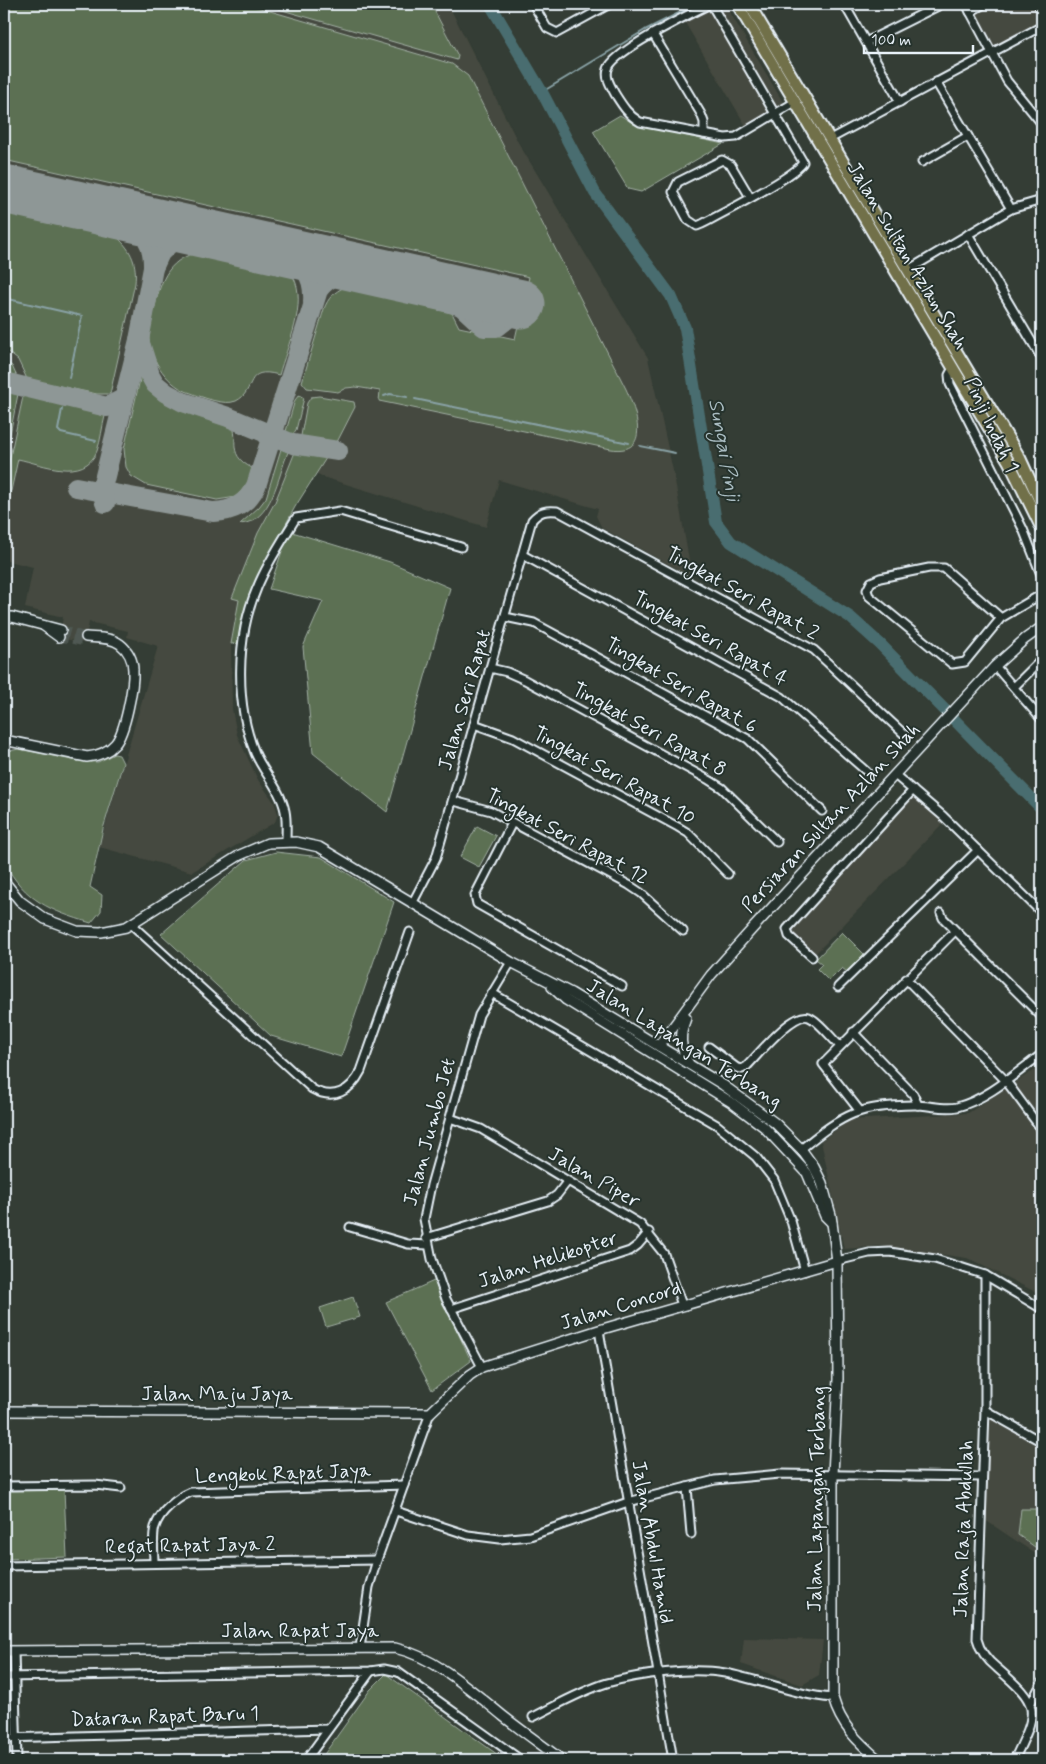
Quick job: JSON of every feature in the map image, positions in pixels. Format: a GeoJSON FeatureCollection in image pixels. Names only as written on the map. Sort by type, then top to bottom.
{"type":"FeatureCollection","features":[{"type":"Feature","properties":{"kind":"main road","name":"Jalan Sultan Azlan Shah"},"geometry":{"type":"LineString","coordinates":[[736,4],[1009,462],[1042,529]]}},
{"type":"Feature","properties":{"kind":"main road","name":"Jalan Sultan Azlan Shah"},"geometry":{"type":"LineString","coordinates":[[752,8],[1020,458],[1042,506]]}},
{"type":"Feature","properties":{"kind":"main road"},"geometry":{"type":"LineString","coordinates":[[752,8],[778,64],[795,92],[795,102]]}},
{"type":"Feature","properties":{"kind":"street"},"geometry":{"type":"LineString","coordinates":[[533,4],[551,32],[562,32],[610,4]]}},
{"type":"Feature","properties":{"kind":"street"},"geometry":{"type":"LineString","coordinates":[[750,197],[731,165],[722,160],[678,182],[673,192],[688,220],[697,226],[750,197],[795,172],[801,168],[803,162],[776,113],[711,4],[652,34],[611,62],[607,76],[609,84],[625,109],[640,122],[725,138],[736,137],[776,113],[795,102]]}},
{"type":"Feature","properties":{"kind":"street"},"geometry":{"type":"LineString","coordinates":[[844,4],[900,102]]}},
{"type":"Feature","properties":{"kind":"street"},"geometry":{"type":"LineString","coordinates":[[866,42],[942,4]]}},
{"type":"Feature","properties":{"kind":"street"},"geometry":{"type":"LineString","coordinates":[[966,4],[1013,90],[1042,124]]}},
{"type":"Feature","properties":{"kind":"street"},"geometry":{"type":"LineString","coordinates":[[970,12],[984,4]]}},
{"type":"Feature","properties":{"kind":"street"},"geometry":{"type":"LineString","coordinates":[[1038,4],[1042,11]]}},
{"type":"Feature","properties":{"kind":"street"},"geometry":{"type":"LineString","coordinates":[[830,139],[1042,26]]}},
{"type":"Feature","properties":{"kind":"street"},"geometry":{"type":"LineString","coordinates":[[652,34],[701,114],[704,122],[704,134]]}},
{"type":"Feature","properties":{"kind":"street"},"geometry":{"type":"LineString","coordinates":[[936,82],[1011,209]]}},
{"type":"Feature","properties":{"kind":"street"},"geometry":{"type":"LineString","coordinates":[[922,162],[968,136]]}},
{"type":"Feature","properties":{"kind":"street"},"geometry":{"type":"LineString","coordinates":[[908,270],[1011,209],[1042,200]]}},
{"type":"Feature","properties":{"kind":"street"},"geometry":{"type":"LineString","coordinates":[[968,234],[1042,359]]}},
{"type":"Feature","properties":{"kind":"street","name":"Pinji Indah 1"},"geometry":{"type":"LineString","coordinates":[[953,368],[949,375],[950,384],[1023,529],[1042,577]]}},
{"type":"Feature","properties":{"kind":"street","name":"Jalan Seri Rapat"},"geometry":{"type":"LineString","coordinates":[[413,902],[436,858],[454,801],[532,520],[538,513],[546,510]]}},
{"type":"Feature","properties":{"kind":"street","name":"Tingkat Seri Rapat 2"},"geometry":{"type":"LineString","coordinates":[[546,510],[557,511],[814,650],[904,734]]}},
{"type":"Feature","properties":{"kind":"street"},"geometry":{"type":"LineString","coordinates":[[286,841],[285,809],[256,755],[248,732],[242,676],[243,646],[256,590],[267,565],[296,518],[340,512],[461,547]]}},
{"type":"Feature","properties":{"kind":"street","name":"Tingkat Seri Rapat 4"},"geometry":{"type":"LineString","coordinates":[[523,555],[782,697],[867,772]]}},
{"type":"Feature","properties":{"kind":"street"},"geometry":{"type":"LineString","coordinates":[[1001,618],[944,568],[929,568],[880,578],[871,582],[867,590],[870,596],[952,664],[965,662],[1001,618],[1042,594]]}},
{"type":"Feature","properties":{"kind":"street"},"geometry":{"type":"LineString","coordinates":[[4,618],[12,617],[42,624],[60,633]]}},
{"type":"Feature","properties":{"kind":"street","name":"Tingkat Seri Rapat 6"},"geometry":{"type":"LineString","coordinates":[[505,617],[519,618],[534,623],[748,739],[822,811]]}},
{"type":"Feature","properties":{"kind":"street","name":"Persiaran Sultan Azlan Shah"},"geometry":{"type":"LineString","coordinates":[[661,1049],[711,975],[754,927],[1025,638],[1042,627]]}},
{"type":"Feature","properties":{"kind":"street","name":"Persiaran Sultan Azlan Shah"},"geometry":{"type":"LineString","coordinates":[[997,668],[1042,634]]}},
{"type":"Feature","properties":{"kind":"street"},"geometry":{"type":"LineString","coordinates":[[4,740],[87,757],[100,754],[115,745],[123,730],[133,677],[133,666],[127,651],[114,640],[88,639]]}},
{"type":"Feature","properties":{"kind":"street"},"geometry":{"type":"LineString","coordinates":[[1014,687],[1042,659]]}},
{"type":"Feature","properties":{"kind":"street","name":"Tingkat Seri Rapat 8"},"geometry":{"type":"LineString","coordinates":[[490,668],[507,672],[525,680],[710,780],[722,788],[777,842]]}},
{"type":"Feature","properties":{"kind":"street"},"geometry":{"type":"LineString","coordinates":[[997,668],[1042,720]]}},
{"type":"Feature","properties":{"kind":"street","name":"Tingkat Seri Rapat 10"},"geometry":{"type":"LineString","coordinates":[[474,724],[513,738],[678,827],[688,833],[728,874]]}},
{"type":"Feature","properties":{"kind":"street"},"geometry":{"type":"LineString","coordinates":[[4,748],[15,743]]}},
{"type":"Feature","properties":{"kind":"street"},"geometry":{"type":"LineString","coordinates":[[897,776],[978,850],[1042,913]]}},
{"type":"Feature","properties":{"kind":"street","name":"Persiaran Sultan Azlan Shah"},"geometry":{"type":"LineString","coordinates":[[661,1049],[714,978],[897,776]]}},
{"type":"Feature","properties":{"kind":"street"},"geometry":{"type":"LineString","coordinates":[[812,957],[789,936],[787,930],[913,790]]}},
{"type":"Feature","properties":{"kind":"street","name":"Tingkat Seri Rapat 12"},"geometry":{"type":"LineString","coordinates":[[454,801],[491,810],[512,823],[636,888],[683,931]]}},
{"type":"Feature","properties":{"kind":"street"},"geometry":{"type":"LineString","coordinates":[[512,823],[476,895],[477,904],[622,986]]}},
{"type":"Feature","properties":{"kind":"street","name":"Jalan Lapangan Terbang"},"geometry":{"type":"LineString","coordinates":[[4,881],[10,890],[32,912],[64,928],[77,931],[101,932],[120,930],[240,855],[268,843],[286,841],[319,847],[331,852],[511,962],[548,983],[571,993],[723,1085],[772,1120],[801,1149],[822,1183],[832,1223],[837,1261],[838,1379],[833,1474],[833,1698],[842,1722],[849,1732],[879,1760]]}},
{"type":"Feature","properties":{"kind":"street"},"geometry":{"type":"LineString","coordinates":[[838,987],[978,850]]}},
{"type":"Feature","properties":{"kind":"street"},"geometry":{"type":"LineString","coordinates":[[941,912],[943,918],[1042,1017]]}},
{"type":"Feature","properties":{"kind":"street"},"geometry":{"type":"LineString","coordinates":[[131,924],[312,1089],[320,1094],[334,1095],[346,1091],[362,1071],[410,932]]}},
{"type":"Feature","properties":{"kind":"street"},"geometry":{"type":"LineString","coordinates":[[859,1110],[824,1068],[826,1060],[956,930]]}},
{"type":"Feature","properties":{"kind":"street","name":"Jalan Jumbo Jet"},"geometry":{"type":"LineString","coordinates":[[482,1367],[451,1309],[427,1242],[424,1219],[479,1015],[511,962]]}},
{"type":"Feature","properties":{"kind":"street"},"geometry":{"type":"LineString","coordinates":[[906,979],[1006,1081],[1042,1130]]}},
{"type":"Feature","properties":{"kind":"street","name":"Jalan Lapangan Terbang"},"geometry":{"type":"LineString","coordinates":[[548,983],[566,1000],[731,1102],[781,1144],[807,1173],[825,1216],[832,1223]]}},
{"type":"Feature","properties":{"kind":"street"},"geometry":{"type":"LineString","coordinates":[[492,993],[717,1125],[756,1157],[777,1188],[791,1221],[805,1271]]}},
{"type":"Feature","properties":{"kind":"street"},"geometry":{"type":"LineString","coordinates":[[591,1016],[647,1047],[661,1049],[707,1087]]}},
{"type":"Feature","properties":{"kind":"street"},"geometry":{"type":"LineString","coordinates":[[709,1047],[737,1068],[742,1069],[789,1022],[802,1016],[811,1019],[840,1046]]}},
{"type":"Feature","properties":{"kind":"street"},"geometry":{"type":"LineString","coordinates":[[686,1018],[680,1033],[680,1046],[689,1064]]}},
{"type":"Feature","properties":{"kind":"street"},"geometry":{"type":"LineString","coordinates":[[637,1033],[648,1038],[659,1038],[674,1028]]}},
{"type":"Feature","properties":{"kind":"street"},"geometry":{"type":"LineString","coordinates":[[854,1032],[913,1094],[918,1105]]}},
{"type":"Feature","properties":{"kind":"street"},"geometry":{"type":"LineString","coordinates":[[781,1144],[794,1150],[801,1149],[845,1116],[859,1110],[918,1105],[956,1107],[974,1100],[1006,1081],[1042,1054]]}},
{"type":"Feature","properties":{"kind":"street","name":"Jalan Piper"},"geometry":{"type":"LineString","coordinates":[[450,1118],[481,1129],[567,1182],[628,1215],[649,1232],[670,1265],[682,1305]]}},
{"type":"Feature","properties":{"kind":"street"},"geometry":{"type":"LineString","coordinates":[[801,1149],[801,1160],[807,1173]]}},
{"type":"Feature","properties":{"kind":"street"},"geometry":{"type":"LineString","coordinates":[[350,1227],[408,1244],[427,1242],[548,1201],[557,1196],[567,1182]]}},
{"type":"Feature","properties":{"kind":"street","name":"Jalan Helikopter"},"geometry":{"type":"LineString","coordinates":[[451,1309],[630,1251],[649,1232]]}},
{"type":"Feature","properties":{"kind":"street"},"geometry":{"type":"LineString","coordinates":[[837,1261],[869,1253],[897,1253],[934,1259],[985,1275],[1042,1309]]}},
{"type":"Feature","properties":{"kind":"street","name":"Jalan Concord"},"geometry":{"type":"LineString","coordinates":[[430,1413],[470,1375],[482,1367],[682,1305],[837,1261]]}},
{"type":"Feature","properties":{"kind":"street","name":"Jalan Raja Abdullah"},"geometry":{"type":"LineString","coordinates":[[985,1275],[985,1410],[977,1639],[985,1656],[1023,1691],[1031,1703]]}},
{"type":"Feature","properties":{"kind":"street","name":"Jalan Abdul Hamid"},"geometry":{"type":"LineString","coordinates":[[599,1330],[672,1760]]}},
{"type":"Feature","properties":{"kind":"street"},"geometry":{"type":"LineString","coordinates":[[985,1410],[1042,1442]]}},
{"type":"Feature","properties":{"kind":"street","name":"Jalan Maju Jaya"},"geometry":{"type":"LineString","coordinates":[[4,1411],[430,1413]]}},
{"type":"Feature","properties":{"kind":"street"},"geometry":{"type":"LineString","coordinates":[[360,1648],[369,1587],[376,1560],[396,1511],[430,1413]]}},
{"type":"Feature","properties":{"kind":"street"},"geometry":{"type":"LineString","coordinates":[[396,1511],[468,1536],[500,1539],[530,1536],[628,1502],[715,1480],[749,1476],[833,1474],[982,1477]]}},
{"type":"Feature","properties":{"kind":"street","name":"Lengkok Rapat Jaya"},"geometry":{"type":"LineString","coordinates":[[154,1563],[155,1527],[168,1508],[179,1497],[191,1492],[404,1485]]}},
{"type":"Feature","properties":{"kind":"street"},"geometry":{"type":"LineString","coordinates":[[4,1486],[95,1486],[120,1488]]}},
{"type":"Feature","properties":{"kind":"street"},"geometry":{"type":"LineString","coordinates":[[687,1487],[691,1534]]}},
{"type":"Feature","properties":{"kind":"street","name":"Regat Rapat Jaya 2"},"geometry":{"type":"LineString","coordinates":[[4,1566],[376,1560]]}},
{"type":"Feature","properties":{"kind":"street","name":"Jalan Rapat Jaya"},"geometry":{"type":"LineString","coordinates":[[4,1651],[395,1648],[409,1651],[425,1659],[470,1690],[562,1760]]}},
{"type":"Feature","properties":{"kind":"street"},"geometry":{"type":"LineString","coordinates":[[14,1651],[17,1760]]}},
{"type":"Feature","properties":{"kind":"street","name":"Jalan Rapat Jaya"},"geometry":{"type":"LineString","coordinates":[[4,1678],[371,1671],[384,1669],[398,1672],[521,1760]]}},
{"type":"Feature","properties":{"kind":"street"},"geometry":{"type":"LineString","coordinates":[[306,1760],[371,1671]]}},
{"type":"Feature","properties":{"kind":"street"},"geometry":{"type":"LineString","coordinates":[[534,1717],[570,1698],[607,1683],[657,1675],[722,1673],[786,1689],[833,1698]]}},
{"type":"Feature","properties":{"kind":"street"},"geometry":{"type":"LineString","coordinates":[[1014,1760],[1032,1717],[1031,1703],[1042,1682]]}},
{"type":"Feature","properties":{"kind":"street","name":"Dataran Rapat Baru 1"},"geometry":{"type":"LineString","coordinates":[[4,1738],[328,1729]]}},
{"type":"Feature","properties":{"kind":"shaded area"},"geometry":{"type":"Polygon","coordinates":[[[4,4],[448,4],[519,144],[648,358],[674,475],[692,577],[602,528],[596,516],[598,509],[499,480],[486,527],[326,478],[311,471],[235,620],[231,644],[232,709],[237,735],[258,780],[274,802],[278,814],[275,822],[192,872],[99,847],[158,646],[127,637],[128,631],[89,622],[85,643],[59,638],[63,617],[25,608],[33,567],[4,560],[4,4]]]}},
{"type":"Feature","properties":{"kind":"shaded area"},"geometry":{"type":"Polygon","coordinates":[[[674,4],[725,4],[784,104],[746,126],[674,4]]]}},
{"type":"Feature","properties":{"kind":"shaded area"},"geometry":{"type":"Polygon","coordinates":[[[1035,4],[1042,22],[994,48],[971,5],[1035,4]]]}},
{"type":"Feature","properties":{"kind":"shaded area"},"geometry":{"type":"Polygon","coordinates":[[[919,789],[947,819],[812,957],[785,931],[919,789]]]}},
{"type":"Feature","properties":{"kind":"shaded area"},"geometry":{"type":"Polygon","coordinates":[[[1042,1065],[1042,1295],[967,1258],[881,1246],[844,1249],[821,1141],[850,1120],[968,1113],[1042,1065]]]}},
{"type":"Feature","properties":{"kind":"shaded area"},"geometry":{"type":"Polygon","coordinates":[[[990,1416],[1042,1446],[1042,1558],[985,1520],[990,1416]]]}},
{"type":"Feature","properties":{"kind":"shaded area"},"geometry":{"type":"Polygon","coordinates":[[[744,1638],[823,1640],[819,1675],[802,1685],[741,1664],[744,1638]]]}},
{"type":"Feature","properties":{"kind":"green space"},"geometry":{"type":"Polygon","coordinates":[[[4,4],[246,4],[452,64],[468,76],[626,389],[634,408],[638,430],[632,445],[624,449],[611,449],[379,401],[380,391],[356,387],[346,388],[338,392],[307,388],[302,382],[324,309],[335,293],[345,287],[452,313],[459,327],[515,339],[529,277],[4,160],[4,4]]]}},
{"type":"Feature","properties":{"kind":"green space"},"geometry":{"type":"Polygon","coordinates":[[[261,4],[426,4],[433,8],[458,56],[457,60],[261,4]]]}},
{"type":"Feature","properties":{"kind":"green space"},"geometry":{"type":"Polygon","coordinates":[[[620,115],[634,124],[723,144],[641,192],[628,189],[593,131],[620,115]]]}},
{"type":"Feature","properties":{"kind":"green space"},"geometry":{"type":"Polygon","coordinates":[[[4,212],[118,238],[130,253],[135,270],[135,283],[110,394],[97,394],[27,379],[18,360],[4,349],[4,212]]]}},
{"type":"Feature","properties":{"kind":"green space"},"geometry":{"type":"Polygon","coordinates":[[[192,254],[293,276],[297,287],[298,299],[295,325],[279,375],[260,373],[255,376],[247,391],[236,401],[219,402],[207,399],[175,385],[162,372],[150,346],[150,329],[164,278],[168,271],[182,258],[192,254]]]}},
{"type":"Feature","properties":{"kind":"green space"},"geometry":{"type":"Polygon","coordinates":[[[4,360],[12,366],[18,379],[4,375],[4,360]]]}},
{"type":"Feature","properties":{"kind":"green space"},"geometry":{"type":"Polygon","coordinates":[[[141,375],[158,395],[168,402],[191,412],[229,420],[233,426],[238,457],[252,468],[248,483],[236,497],[217,500],[146,485],[131,476],[126,467],[124,449],[141,375]]]}},
{"type":"Feature","properties":{"kind":"green space"},"geometry":{"type":"Polygon","coordinates":[[[4,386],[19,389],[4,464],[4,386]]]}},
{"type":"Feature","properties":{"kind":"green space"},"geometry":{"type":"Polygon","coordinates":[[[24,392],[98,409],[105,416],[97,451],[91,461],[83,466],[73,469],[62,469],[18,459],[4,523],[4,485],[24,392]]]}},
{"type":"Feature","properties":{"kind":"green space"},"geometry":{"type":"Polygon","coordinates":[[[299,395],[304,398],[296,430],[290,438],[284,438],[295,400],[299,395]]]}},
{"type":"Feature","properties":{"kind":"green space"},"geometry":{"type":"Polygon","coordinates":[[[319,396],[354,402],[355,407],[336,444],[300,441],[307,403],[311,397],[319,396]]]}},
{"type":"Feature","properties":{"kind":"green space"},"geometry":{"type":"Polygon","coordinates":[[[281,449],[288,452],[267,507],[251,521],[240,524],[266,498],[281,449]]]}},
{"type":"Feature","properties":{"kind":"green space"},"geometry":{"type":"Polygon","coordinates":[[[298,450],[328,455],[295,507],[264,565],[239,643],[231,644],[239,600],[232,598],[258,533],[275,502],[295,452],[298,450]]]}},
{"type":"Feature","properties":{"kind":"green space"},"geometry":{"type":"Polygon","coordinates":[[[289,531],[390,562],[450,588],[387,812],[313,753],[303,647],[323,601],[269,589],[289,531]]]}},
{"type":"Feature","properties":{"kind":"green space"},"geometry":{"type":"Polygon","coordinates":[[[19,749],[77,761],[98,762],[114,754],[119,755],[123,763],[103,829],[90,887],[102,895],[101,911],[91,923],[63,914],[40,903],[21,886],[4,862],[4,752],[19,749]]]}},
{"type":"Feature","properties":{"kind":"green space"},"geometry":{"type":"Polygon","coordinates":[[[477,826],[496,836],[479,867],[460,857],[477,826]]]}},
{"type":"Feature","properties":{"kind":"green space"},"geometry":{"type":"Polygon","coordinates":[[[276,852],[321,857],[394,902],[341,1057],[271,1036],[161,934],[246,860],[276,852]]]}},
{"type":"Feature","properties":{"kind":"green space"},"geometry":{"type":"Polygon","coordinates":[[[842,932],[864,954],[847,972],[842,968],[829,981],[817,969],[822,964],[816,959],[842,932]]]}},
{"type":"Feature","properties":{"kind":"green space"},"geometry":{"type":"Polygon","coordinates":[[[434,1281],[471,1361],[432,1390],[386,1302],[434,1281]]]}},
{"type":"Feature","properties":{"kind":"green space"},"geometry":{"type":"Polygon","coordinates":[[[353,1297],[360,1317],[326,1327],[320,1308],[353,1297]]]}},
{"type":"Feature","properties":{"kind":"green space"},"geometry":{"type":"Polygon","coordinates":[[[64,1490],[67,1557],[7,1559],[4,1556],[4,1491],[64,1490]]]}},
{"type":"Feature","properties":{"kind":"green space"},"geometry":{"type":"Polygon","coordinates":[[[1021,1509],[1042,1509],[1042,1552],[1018,1535],[1021,1509]]]}},
{"type":"Feature","properties":{"kind":"green space"},"geometry":{"type":"Polygon","coordinates":[[[386,1674],[505,1760],[454,1760],[445,1754],[440,1760],[320,1760],[370,1690],[386,1674]]]}},
{"type":"Feature","properties":{"kind":"waterway","name":"Sungai Pinji"},"geometry":{"type":"LineString","coordinates":[[490,4],[542,92],[595,193],[671,296],[685,328],[716,522],[731,542],[850,617],[880,644],[1042,809]]}},
{"type":"Feature","properties":{"kind":"waterway"},"geometry":{"type":"LineString","coordinates":[[542,92],[645,30],[697,4]]}},
{"type":"Feature","properties":{"kind":"waterway"},"geometry":{"type":"LineString","coordinates":[[4,298],[82,316],[69,378]]}},
{"type":"Feature","properties":{"kind":"waterway"},"geometry":{"type":"LineString","coordinates":[[384,396],[390,394],[407,397]]}},
{"type":"Feature","properties":{"kind":"waterway"},"geometry":{"type":"LineString","coordinates":[[415,399],[629,443]]}},
{"type":"Feature","properties":{"kind":"waterway"},"geometry":{"type":"LineString","coordinates":[[62,409],[58,430],[61,433],[96,441]]}},
{"type":"Feature","properties":{"kind":"waterway"},"geometry":{"type":"LineString","coordinates":[[640,446],[675,453]]}},
{"type":"Feature","properties":{"kind":"taxiway"},"geometry":{"type":"LineString","coordinates":[[109,213],[128,222],[142,232],[151,246],[153,268]]}},
{"type":"Feature","properties":{"kind":"taxiway"},"geometry":{"type":"LineString","coordinates":[[105,503],[102,488],[139,340],[153,268],[160,253],[172,241],[201,234]]}},
{"type":"Feature","properties":{"kind":"taxiway"},"geometry":{"type":"LineString","coordinates":[[275,250],[299,263],[309,275],[312,283],[313,302]]}},
{"type":"Feature","properties":{"kind":"taxiway"},"geometry":{"type":"LineString","coordinates":[[76,487],[213,512],[238,506],[248,498],[256,486],[318,290],[338,274],[364,270]]}},
{"type":"Feature","properties":{"kind":"taxiway"},"geometry":{"type":"LineString","coordinates":[[424,283],[501,286],[513,300],[511,316],[497,327],[484,327],[457,302],[424,283]]}},
{"type":"Feature","properties":{"kind":"taxiway"},"geometry":{"type":"LineString","coordinates":[[139,340],[150,375],[155,384],[166,393],[183,402],[228,417],[293,444],[338,451]]}},
{"type":"Feature","properties":{"kind":"taxiway"},"geometry":{"type":"LineString","coordinates":[[4,382],[107,407],[123,399]]}},
{"type":"Feature","properties":{"kind":"runway"},"geometry":{"type":"LineString","coordinates":[[4,189],[521,304]]}},
{"type":"Feature","properties":{"kind":"tunnel"},"geometry":{"type":"LineString","coordinates":[[61,630],[86,637]]}},
{"type":"Feature","properties":{"kind":"tunnel"},"geometry":{"type":"LineString","coordinates":[[59,637],[81,641]]}}]}
